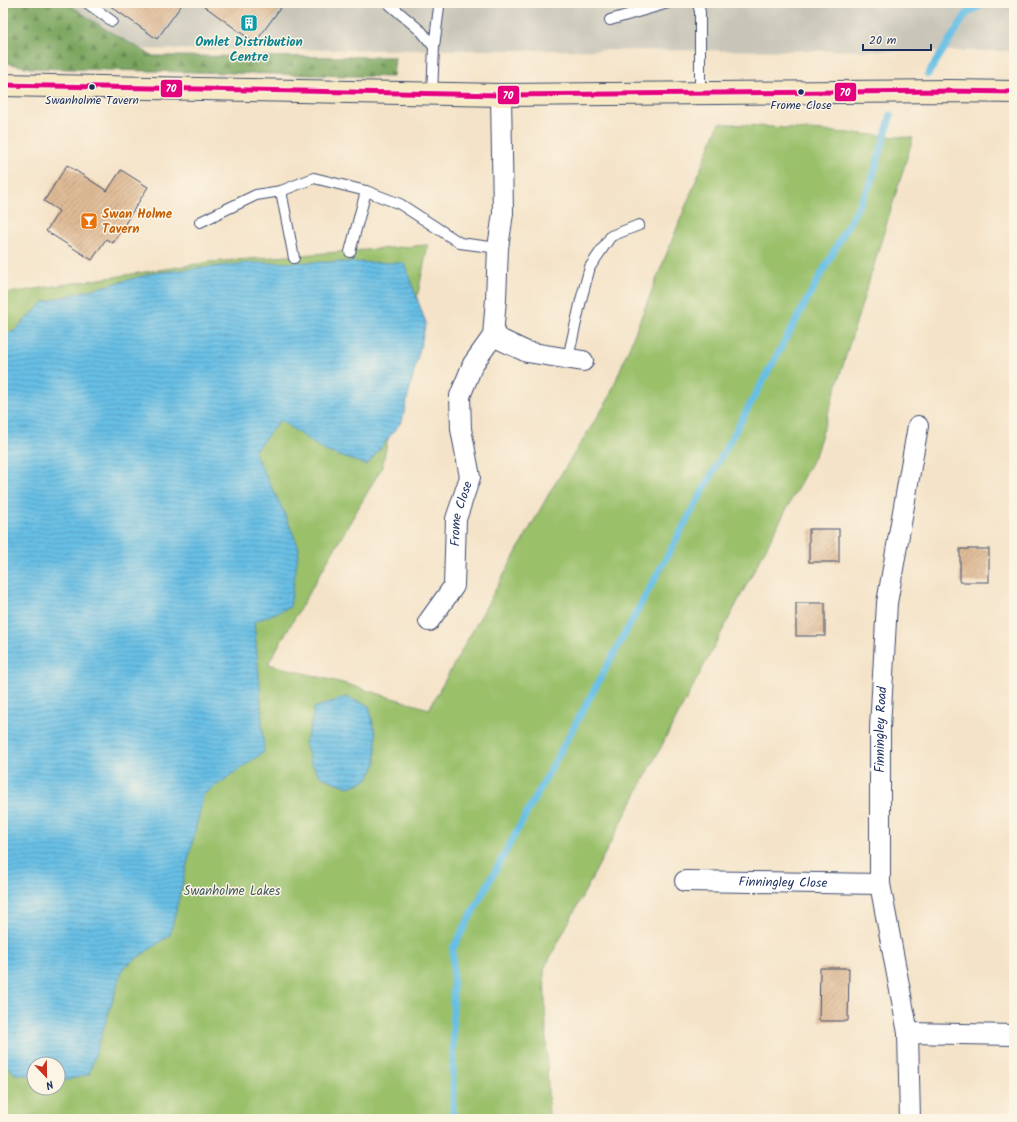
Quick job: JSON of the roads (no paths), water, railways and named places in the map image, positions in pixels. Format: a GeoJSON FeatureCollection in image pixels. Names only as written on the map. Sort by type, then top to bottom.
{"type":"FeatureCollection","features":[{"type":"Feature","properties":{"kind":"main road"},"geometry":{"type":"LineString","coordinates":[[3,85],[501,95],[950,91],[1014,92]]}},
{"type":"Feature","properties":{"kind":"street","name":"Frome Close"},"geometry":{"type":"LineString","coordinates":[[430,621],[454,586],[456,519],[470,477],[461,429],[460,396],[473,364],[492,336],[496,299],[498,248],[503,213],[501,95]]}},
{"type":"Feature","properties":{"kind":"street"},"geometry":{"type":"LineString","coordinates":[[492,336],[527,352],[575,360]]}},
{"type":"Feature","properties":{"kind":"street","name":"Finningley Road"},"geometry":{"type":"LineString","coordinates":[[910,1119],[908,1033],[880,884],[880,728],[887,603],[918,426]]}},
{"type":"Feature","properties":{"kind":"street","name":"Finningley Close"},"geometry":{"type":"LineString","coordinates":[[685,881],[880,884]]}},
{"type":"Feature","properties":{"kind":"street"},"geometry":{"type":"LineString","coordinates":[[908,1033],[1014,1035]]}},
{"type":"Feature","properties":{"kind":"lane"},"geometry":{"type":"LineString","coordinates":[[87,3],[112,21]]}},
{"type":"Feature","properties":{"kind":"lane"},"geometry":{"type":"LineString","coordinates":[[388,3],[422,32],[434,47]]}},
{"type":"Feature","properties":{"kind":"lane"},"geometry":{"type":"LineString","coordinates":[[432,94],[434,47],[439,7],[438,3]]}},
{"type":"Feature","properties":{"kind":"lane"},"geometry":{"type":"LineString","coordinates":[[610,20],[668,3]]}},
{"type":"Feature","properties":{"kind":"lane"},"geometry":{"type":"LineString","coordinates":[[698,3],[700,12],[700,94]]}},
{"type":"Feature","properties":{"kind":"lane"},"geometry":{"type":"LineString","coordinates":[[200,222],[256,195],[281,190],[314,178],[366,191],[400,204],[460,243],[498,248]]}},
{"type":"Feature","properties":{"kind":"lane"},"geometry":{"type":"LineString","coordinates":[[281,190],[294,258]]}},
{"type":"Feature","properties":{"kind":"lane"},"geometry":{"type":"LineString","coordinates":[[350,252],[366,191]]}},
{"type":"Feature","properties":{"kind":"lane"},"geometry":{"type":"LineString","coordinates":[[575,360],[581,300],[590,267],[611,236],[639,225]]}},
{"type":"Feature","properties":{"kind":"water"},"geometry":{"type":"Polygon","coordinates":[[[248,263],[404,263],[426,323],[402,421],[367,465],[325,451],[280,420],[254,452],[282,508],[299,548],[290,607],[254,622],[264,752],[204,794],[170,935],[123,968],[89,1074],[66,1080],[66,1056],[26,1056],[26,1075],[15,1074],[3,1062],[3,335],[14,331],[44,302],[154,273],[248,263]]]}},
{"type":"Feature","properties":{"kind":"water"},"geometry":{"type":"Polygon","coordinates":[[[346,697],[369,706],[376,735],[376,764],[367,780],[349,787],[321,777],[311,763],[305,743],[311,725],[314,708],[346,697]]]}},
{"type":"Feature","properties":{"kind":"waterway"},"geometry":{"type":"LineString","coordinates":[[928,74],[967,13],[985,3]]}},
{"type":"Feature","properties":{"kind":"waterway"},"geometry":{"type":"LineString","coordinates":[[453,1119],[453,948],[871,183],[891,115]]}},
{"type":"Feature","properties":{"kind":"place","name":"Omlet Distribution Centre"},"geometry":{"type":"Point","coordinates":[249,23]}},
{"type":"Feature","properties":{"kind":"place","name":"Swanholme Tavern"},"geometry":{"type":"Point","coordinates":[92,87]}},
{"type":"Feature","properties":{"kind":"place","name":"Frome Close"},"geometry":{"type":"Point","coordinates":[801,92]}},
{"type":"Feature","properties":{"kind":"place","name":"Swan Holme Tavern"},"geometry":{"type":"Point","coordinates":[89,221]}},
{"type":"Feature","properties":{"kind":"park label","name":"Swanholme Lakes"},"geometry":{"type":"Point","coordinates":[232,891]}}]}
